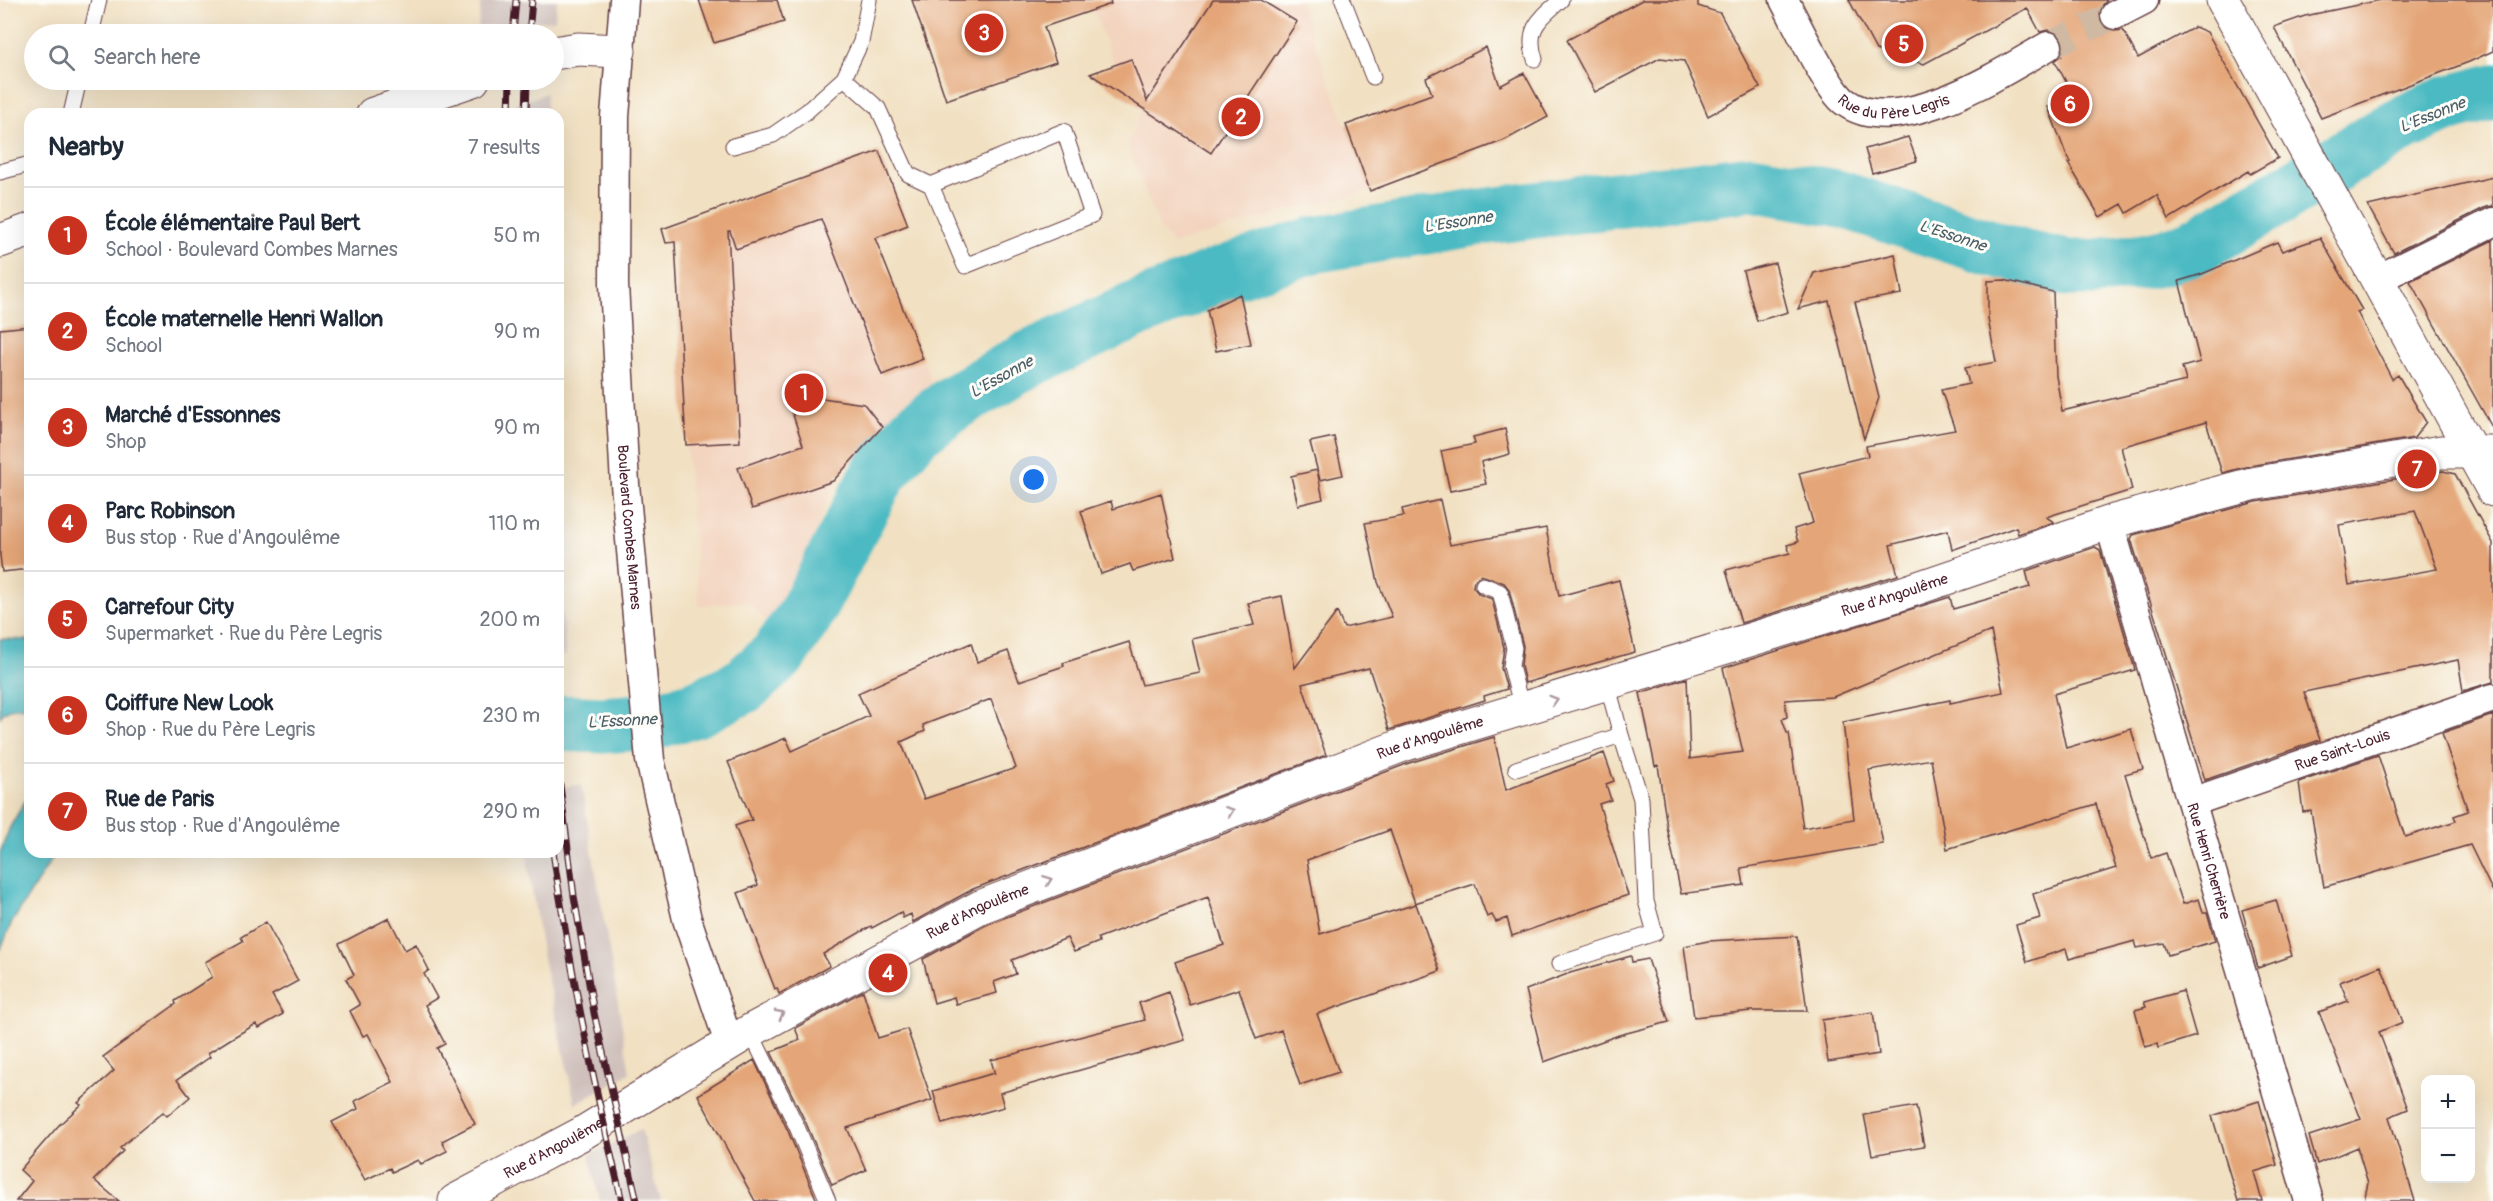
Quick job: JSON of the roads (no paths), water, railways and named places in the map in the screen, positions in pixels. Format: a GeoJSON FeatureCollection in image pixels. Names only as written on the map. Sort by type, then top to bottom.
{"type":"FeatureCollection","features":[{"type":"Feature","properties":{"kind":"street","name":"Boulevard Combes Marnes"},"geometry":{"type":"LineString","coordinates":[[624,0],[615,117],[614,285],[625,484],[650,760],[687,919],[740,1037]]}},
{"type":"Feature","properties":{"kind":"street","name":"Rue du Père Legris"},"geometry":{"type":"LineString","coordinates":[[1784,0],[1829,82],[1844,101],[1863,112],[1893,114],[1920,108],[1968,92],[2048,46]]}},
{"type":"Feature","properties":{"kind":"street"},"geometry":{"type":"LineString","coordinates":[[2115,15],[2144,0]]}},
{"type":"Feature","properties":{"kind":"street"},"geometry":{"type":"LineString","coordinates":[[2232,3],[2346,224],[2483,453],[2493,490]]}},
{"type":"Feature","properties":{"kind":"street"},"geometry":{"type":"LineString","coordinates":[[564,51],[578,49],[619,51]]}},
{"type":"Feature","properties":{"kind":"street"},"geometry":{"type":"LineString","coordinates":[[391,108],[444,90]]}},
{"type":"Feature","properties":{"kind":"street"},"geometry":{"type":"LineString","coordinates":[[2378,279],[2493,222]]}},
{"type":"Feature","properties":{"kind":"street"},"geometry":{"type":"LineString","coordinates":[[0,240],[24,232]]}},
{"type":"Feature","properties":{"kind":"street","name":"Rue d'Angoulême"},"geometry":{"type":"LineString","coordinates":[[455,1201],[581,1134],[740,1037],[948,923],[1005,896],[1403,745],[1898,595],[2114,521],[2252,484],[2441,452],[2483,453]]}},
{"type":"Feature","properties":{"kind":"street","name":"Rue Henri Cherrière"},"geometry":{"type":"LineString","coordinates":[[2114,521],[2113,536],[2309,1201]]}},
{"type":"Feature","properties":{"kind":"street","name":"Rue Saint-Louis"},"geometry":{"type":"LineString","coordinates":[[2192,802],[2493,698]]}},
{"type":"Feature","properties":{"kind":"lane"},"geometry":{"type":"LineString","coordinates":[[93,24],[99,0]]}},
{"type":"Feature","properties":{"kind":"lane"},"geometry":{"type":"LineString","coordinates":[[733,146],[773,135],[806,112],[844,78],[861,42],[869,0]]}},
{"type":"Feature","properties":{"kind":"lane"},"geometry":{"type":"LineString","coordinates":[[1343,0],[1373,77]]}},
{"type":"Feature","properties":{"kind":"lane"},"geometry":{"type":"LineString","coordinates":[[1535,59],[1530,45],[1532,33],[1538,20],[1561,0]]}},
{"type":"Feature","properties":{"kind":"lane"},"geometry":{"type":"LineString","coordinates":[[844,78],[878,108],[908,174],[931,185],[965,266],[1092,215],[1064,131],[931,185]]}},
{"type":"Feature","properties":{"kind":"lane"},"geometry":{"type":"LineString","coordinates":[[72,108],[77,90]]}},
{"type":"Feature","properties":{"kind":"lane"},"geometry":{"type":"LineString","coordinates":[[0,172],[24,166]]}},
{"type":"Feature","properties":{"kind":"lane"},"geometry":{"type":"LineString","coordinates":[[1483,585],[1500,592],[1514,648],[1511,666],[1522,709]]}},
{"type":"Feature","properties":{"kind":"lane"},"geometry":{"type":"LineString","coordinates":[[1559,964],[1654,933],[1646,901],[1641,799],[1607,683]]}},
{"type":"Feature","properties":{"kind":"lane"},"geometry":{"type":"LineString","coordinates":[[1516,769],[1621,735]]}},
{"type":"Feature","properties":{"kind":"lane"},"geometry":{"type":"LineString","coordinates":[[740,1037],[796,1126],[828,1201]]}},
{"type":"Feature","properties":{"kind":"water"},"geometry":{"type":"Polygon","coordinates":[[[0,639],[24,640],[24,708],[10,709],[0,717],[0,639]]]}},
{"type":"Feature","properties":{"kind":"water"},"geometry":{"type":"Polygon","coordinates":[[[24,803],[24,858],[52,858],[11,924],[0,951],[0,853],[10,827],[24,803]]]}},
{"type":"Feature","properties":{"kind":"waterway","name":"L'Essonne"},"geometry":{"type":"LineString","coordinates":[[564,723],[603,725],[654,721],[696,709],[743,686],[778,655],[805,615],[879,474],[915,431],[955,402],[1025,361],[1140,308],[1224,274],[1313,245],[1481,217],[1751,183],[1837,198],[2022,258],[2067,268],[2092,268],[2145,261],[2176,254],[2201,243],[2404,123],[2450,103],[2493,92]]}},
{"type":"Feature","properties":{"kind":"tunnel"},"geometry":{"type":"LineString","coordinates":[[2048,46],[2115,15]]}},
{"type":"Feature","properties":{"kind":"railway"},"geometry":{"type":"LineString","coordinates":[[514,24],[516,0]]}},
{"type":"Feature","properties":{"kind":"railway"},"geometry":{"type":"LineString","coordinates":[[530,24],[532,0]]}},
{"type":"Feature","properties":{"kind":"railway"},"geometry":{"type":"LineString","coordinates":[[509,108],[510,90]]}},
{"type":"Feature","properties":{"kind":"railway"},"geometry":{"type":"LineString","coordinates":[[526,108],[527,90]]}},
{"type":"Feature","properties":{"kind":"railway"},"geometry":{"type":"LineString","coordinates":[[564,817],[574,896],[594,1013],[637,1201]]}},
{"type":"Feature","properties":{"kind":"railway"},"geometry":{"type":"LineString","coordinates":[[554,858],[583,1028],[622,1201]]}},
{"type":"Feature","properties":{"kind":"place","name":"Marché d'Essonnes"},"geometry":{"type":"Point","coordinates":[984,33]}},
{"type":"Feature","properties":{"kind":"place","name":"Carrefour City"},"geometry":{"type":"Point","coordinates":[1904,44]}},
{"type":"Feature","properties":{"kind":"place","name":"Coiffure New Look"},"geometry":{"type":"Point","coordinates":[2070,104]}},
{"type":"Feature","properties":{"kind":"place","name":"École maternelle Henri Wallon"},"geometry":{"type":"Point","coordinates":[1241,117]}},
{"type":"Feature","properties":{"kind":"place","name":"École élémentaire Paul Bert"},"geometry":{"type":"Point","coordinates":[804,393]}},
{"type":"Feature","properties":{"kind":"place","name":"Rue de Paris"},"geometry":{"type":"Point","coordinates":[2417,469]}},
{"type":"Feature","properties":{"kind":"place","name":"Parc Robinson"},"geometry":{"type":"Point","coordinates":[888,973]}}]}
